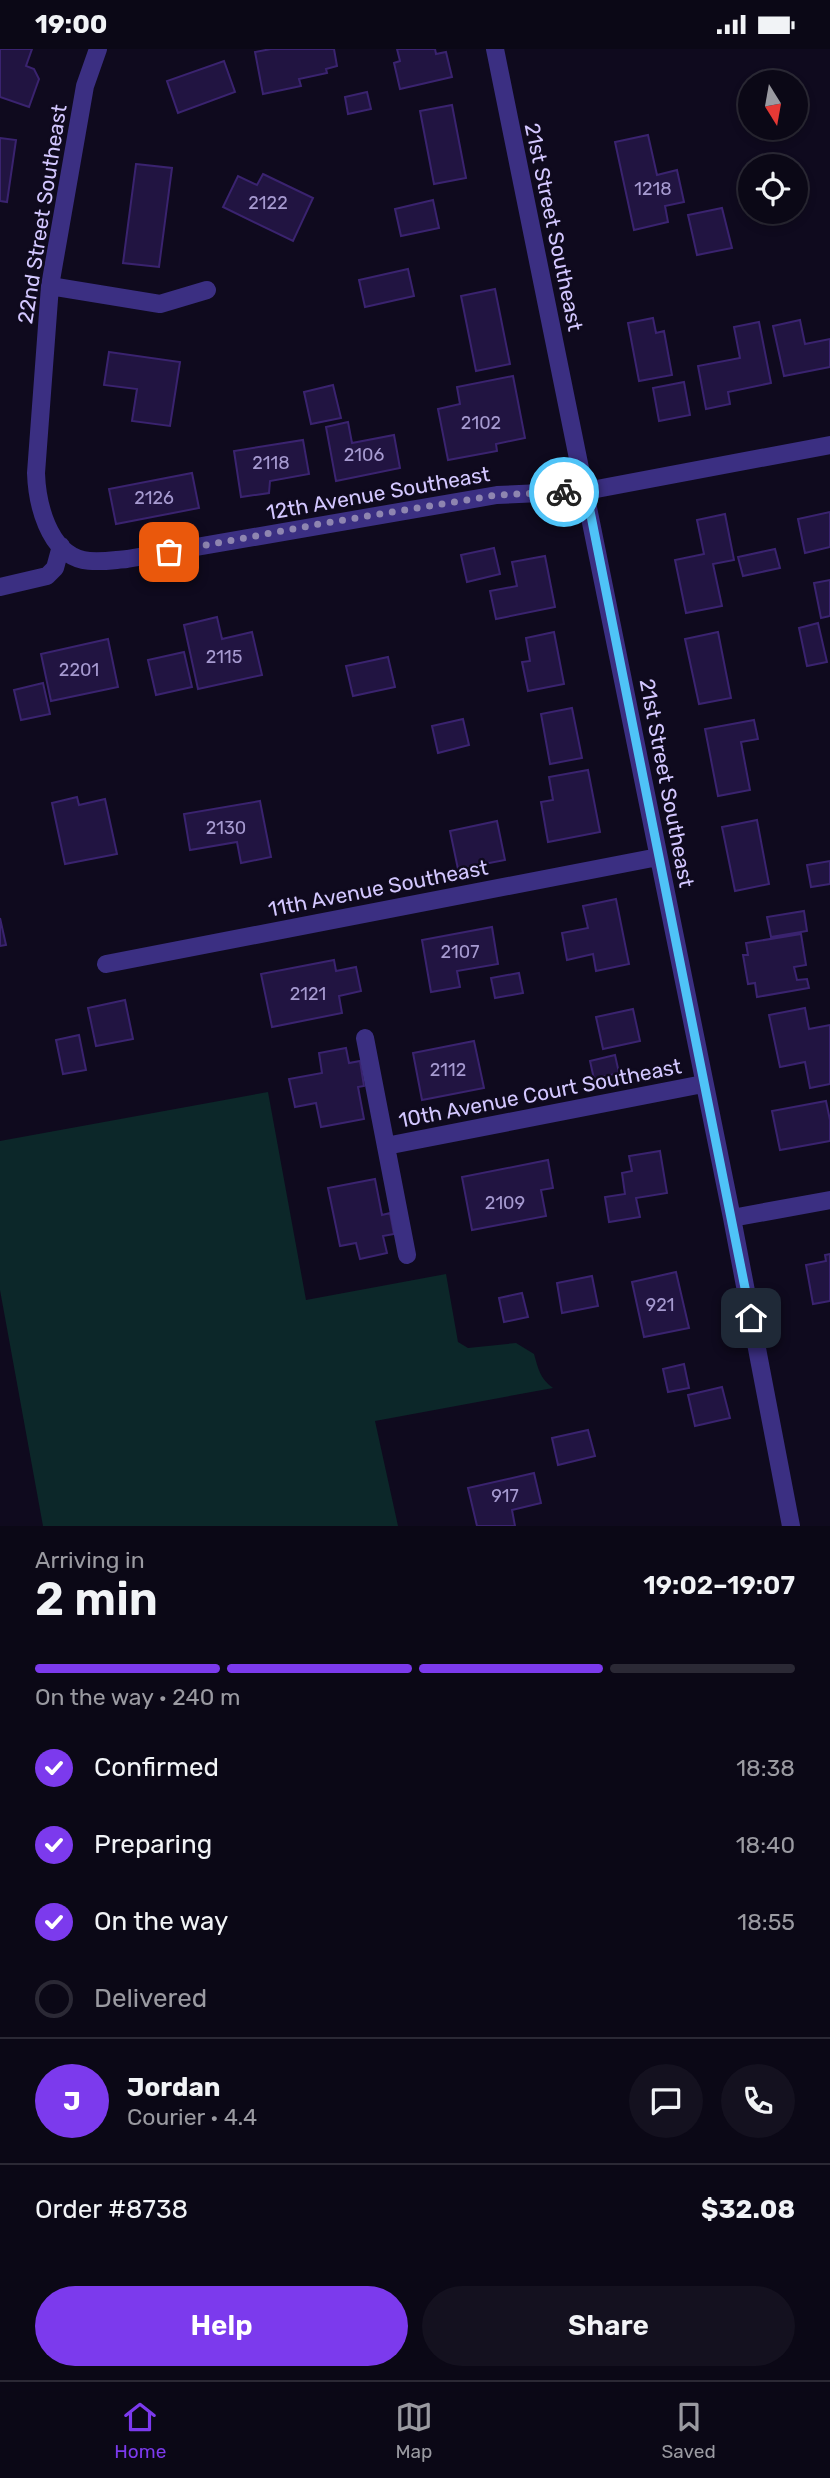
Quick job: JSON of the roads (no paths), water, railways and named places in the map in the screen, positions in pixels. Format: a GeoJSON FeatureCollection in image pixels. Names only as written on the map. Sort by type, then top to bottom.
{"type":"FeatureCollection","features":[{"type":"Feature","properties":{"kind":"street","name":"21st Street Southeast"},"geometry":{"type":"LineString","coordinates":[[495,49],[732,1218],[791,1526]]}},
{"type":"Feature","properties":{"kind":"street","name":"22nd Street Southeast"},"geometry":{"type":"LineString","coordinates":[[61,545],[42,516],[37,495],[50,286],[85,86],[97,51]]}},
{"type":"Feature","properties":{"kind":"street"},"geometry":{"type":"LineString","coordinates":[[50,286],[160,305],[207,291]]}},
{"type":"Feature","properties":{"kind":"street","name":"12th Avenue Southeast"},"geometry":{"type":"LineString","coordinates":[[61,545],[79,559],[127,559],[497,495],[586,491],[830,445]]}},
{"type":"Feature","properties":{"kind":"street"},"geometry":{"type":"LineString","coordinates":[[0,587],[47,576],[55,568],[61,545]]}},
{"type":"Feature","properties":{"kind":"street","name":"11th Avenue Southeast"},"geometry":{"type":"LineString","coordinates":[[106,964],[658,857]]}},
{"type":"Feature","properties":{"kind":"street"},"geometry":{"type":"LineString","coordinates":[[365,1038],[407,1255]]}},
{"type":"Feature","properties":{"kind":"street","name":"10th Avenue Court Southeast"},"geometry":{"type":"LineString","coordinates":[[386,1146],[703,1084]]}},
{"type":"Feature","properties":{"kind":"street"},"geometry":{"type":"LineString","coordinates":[[732,1218],[830,1200]]}}]}
